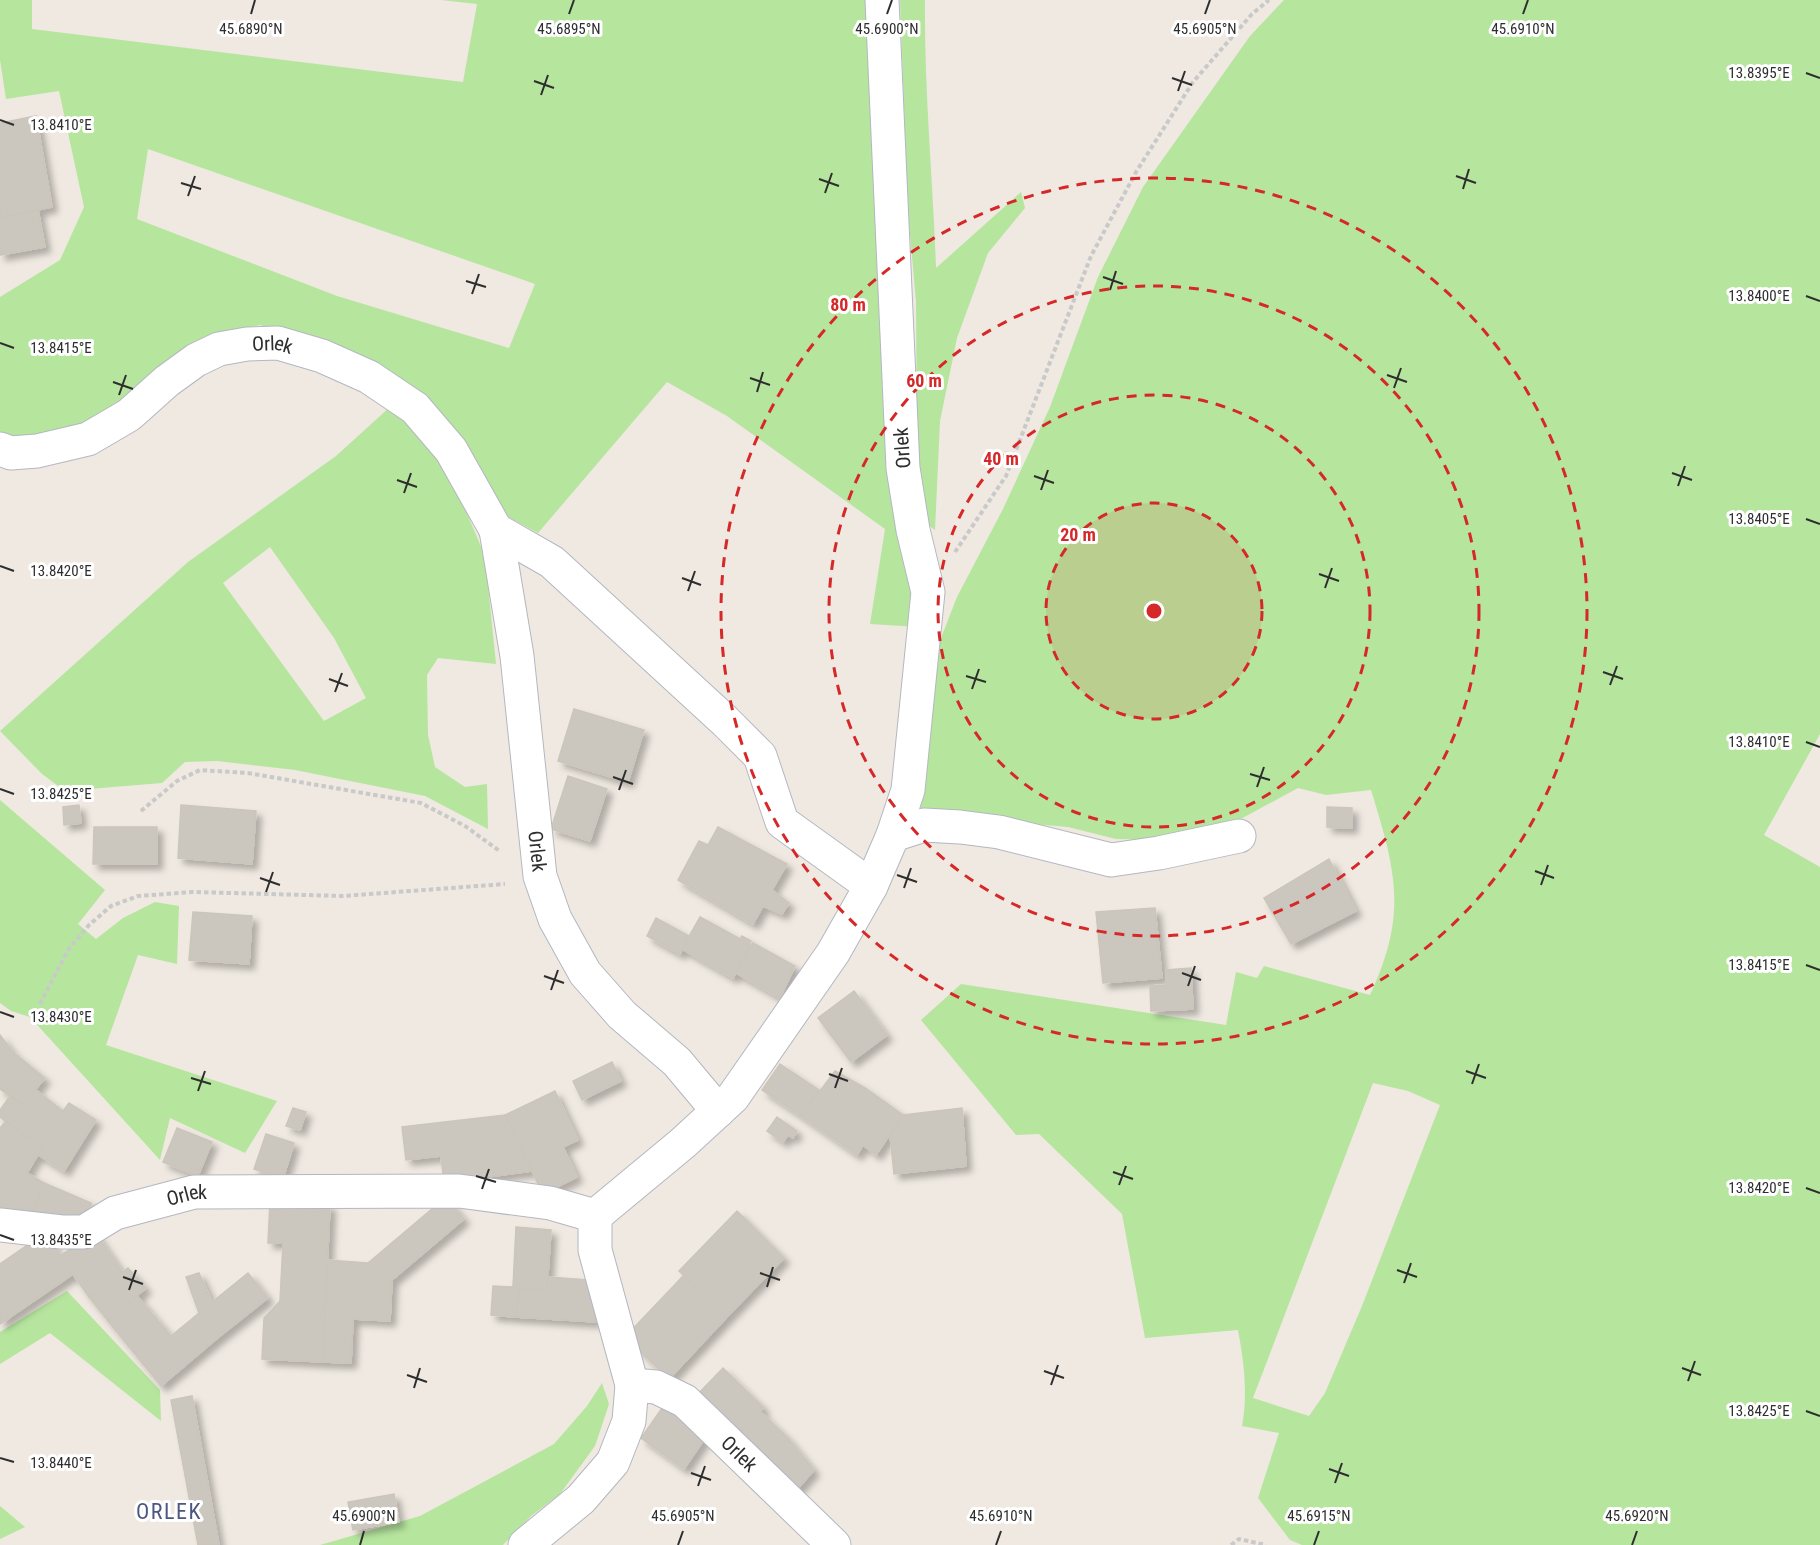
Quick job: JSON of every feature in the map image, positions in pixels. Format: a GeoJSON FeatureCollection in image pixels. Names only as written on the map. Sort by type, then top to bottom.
{"type":"FeatureCollection","features":[{"type":"Feature","properties":{"kind":"street","name":"Orlek"},"geometry":{"type":"LineString","coordinates":[[0,1225],[62,1232],[84,1232],[115,1213],[194,1192],[459,1191],[550,1203],[595,1216],[733,1097],[833,953],[871,886],[893,835],[908,790],[928,592],[913,530],[903,468],[882,0]]}},
{"type":"Feature","properties":{"kind":"street","name":"Orlek"},"geometry":{"type":"LineString","coordinates":[[0,449],[11,453],[37,451],[88,439],[129,415],[167,381],[196,360],[219,349],[246,344],[278,343],[322,356],[369,377],[415,408],[451,450],[496,530],[518,668],[543,885],[555,919],[585,973],[622,1015],[677,1062],[718,1111]]}},
{"type":"Feature","properties":{"kind":"street"},"geometry":{"type":"LineString","coordinates":[[496,530],[552,562],[725,721],[760,756],[782,822],[871,886]]}},
{"type":"Feature","properties":{"kind":"street"},"geometry":{"type":"LineString","coordinates":[[893,835],[924,825],[960,826],[999,832],[1111,860],[1169,851],[1239,836]]}},
{"type":"Feature","properties":{"kind":"street"},"geometry":{"type":"LineString","coordinates":[[525,1545],[581,1499],[613,1462],[629,1421],[632,1385],[595,1250],[595,1216]]}},
{"type":"Feature","properties":{"kind":"street","name":"Orlek"},"geometry":{"type":"LineString","coordinates":[[632,1385],[656,1387],[685,1401],[834,1545]]}},
{"type":"Feature","properties":{"kind":"path"},"geometry":{"type":"LineString","coordinates":[[928,592],[1006,476],[1091,256],[1136,172],[1193,82],[1252,14],[1269,0]]}},
{"type":"Feature","properties":{"kind":"path"},"geometry":{"type":"LineString","coordinates":[[141,811],[177,781],[200,770],[248,773],[345,788],[421,803],[465,826],[543,885]]}},
{"type":"Feature","properties":{"kind":"path"},"geometry":{"type":"LineString","coordinates":[[40,1004],[68,950],[89,925],[111,906],[138,896],[193,892],[343,896],[513,884],[543,885]]}},
{"type":"Feature","properties":{"kind":"path"},"geometry":{"type":"LineString","coordinates":[[1231,1545],[1239,1539],[1266,1545]]}},
{"type":"Feature","properties":{"kind":"green space"},"geometry":{"type":"Polygon","coordinates":[[[0,0],[32,0],[32,29],[463,82],[477,4],[441,0],[869,0],[918,627],[870,624],[885,529],[727,416],[667,382],[538,533],[506,516],[366,358],[260,325],[228,331],[88,426],[27,440],[0,434],[0,297],[60,260],[84,207],[59,91],[6,99],[0,60],[0,0]],[[148,149],[137,219],[337,296],[509,348],[535,284],[148,149]]]}},
{"type":"Feature","properties":{"kind":"green space"},"geometry":{"type":"Polygon","coordinates":[[[900,0],[925,0],[927,101],[936,268],[1021,192],[1025,208],[988,253],[957,338],[940,421],[935,530],[920,519],[916,302],[908,211],[900,0]]]}},
{"type":"Feature","properties":{"kind":"green space"},"geometry":{"type":"Polygon","coordinates":[[[1284,0],[1820,0],[1820,734],[1764,835],[1820,867],[1820,1545],[1302,1545],[1290,1540],[1258,1498],[1279,1433],[1242,1426],[1245,1402],[1244,1378],[1238,1330],[1145,1338],[1122,1214],[1039,1134],[1016,1135],[921,1020],[961,984],[1226,1025],[1236,972],[1257,978],[1264,966],[1370,995],[1382,966],[1394,916],[1394,893],[1387,845],[1371,790],[1326,795],[1298,788],[1224,828],[1174,840],[1116,839],[1068,827],[920,814],[932,661],[957,597],[1003,509],[1050,407],[1098,277],[1143,187],[1250,36],[1284,0]],[[1373,1083],[1253,1398],[1309,1416],[1325,1393],[1362,1306],[1440,1105],[1408,1091],[1373,1083]]]}},
{"type":"Feature","properties":{"kind":"green space"},"geometry":{"type":"Polygon","coordinates":[[[391,406],[429,443],[457,490],[485,556],[496,664],[438,658],[427,675],[428,735],[435,767],[465,787],[487,784],[488,829],[425,796],[295,770],[217,761],[185,762],[162,783],[65,791],[42,774],[0,731],[188,562],[336,456],[391,406]],[[270,547],[223,583],[324,721],[366,698],[334,638],[270,547]]]}},
{"type":"Feature","properties":{"kind":"green space"},"geometry":{"type":"Polygon","coordinates":[[[0,800],[105,890],[78,924],[96,939],[123,918],[155,902],[179,906],[177,964],[138,955],[106,1045],[277,1101],[245,1153],[170,1118],[160,1160],[30,1017],[11,1011],[0,1003],[0,800]]]}},
{"type":"Feature","properties":{"kind":"green space"},"geometry":{"type":"Polygon","coordinates":[[[67,1291],[160,1390],[161,1421],[50,1333],[0,1364],[0,1332],[67,1291]]]}},
{"type":"Feature","properties":{"kind":"green space"},"geometry":{"type":"Polygon","coordinates":[[[602,1383],[609,1404],[595,1446],[560,1494],[531,1516],[503,1545],[320,1545],[420,1516],[554,1444],[587,1406],[602,1383]]]}},
{"type":"Feature","properties":{"kind":"green space"},"geometry":{"type":"Polygon","coordinates":[[[0,1506],[25,1527],[0,1539],[0,1506]]]}},
{"type":"Feature","properties":{"kind":"building"},"geometry":{"type":"Polygon","coordinates":[[[36,116],[52,207],[0,218],[0,123],[36,116]]]}},
{"type":"Feature","properties":{"kind":"building"},"geometry":{"type":"Polygon","coordinates":[[[38,210],[45,247],[0,255],[0,218],[38,210]]]}},
{"type":"Feature","properties":{"kind":"building"},"geometry":{"type":"Polygon","coordinates":[[[574,709],[644,730],[628,782],[558,761],[574,709]]]}},
{"type":"Feature","properties":{"kind":"building"},"geometry":{"type":"Polygon","coordinates":[[[568,776],[607,789],[590,841],[551,829],[568,776]]]}},
{"type":"Feature","properties":{"kind":"building"},"geometry":{"type":"Polygon","coordinates":[[[79,805],[81,823],[64,825],[63,807],[79,805]]]}},
{"type":"Feature","properties":{"kind":"building"},"geometry":{"type":"Polygon","coordinates":[[[181,805],[256,811],[252,864],[178,858],[181,805]]]}},
{"type":"Feature","properties":{"kind":"building"},"geometry":{"type":"Polygon","coordinates":[[[1327,807],[1352,808],[1352,828],[1327,827],[1327,807]]]}},
{"type":"Feature","properties":{"kind":"building"},"geometry":{"type":"Polygon","coordinates":[[[94,827],[157,827],[157,864],[93,864],[94,827]]]}},
{"type":"Feature","properties":{"kind":"building"},"geometry":{"type":"Polygon","coordinates":[[[718,827],[787,864],[772,890],[789,903],[782,914],[763,906],[753,924],[678,880],[699,841],[708,845],[718,827]]]}},
{"type":"Feature","properties":{"kind":"building"},"geometry":{"type":"Polygon","coordinates":[[[1329,859],[1356,911],[1291,944],[1264,898],[1329,859]]]}},
{"type":"Feature","properties":{"kind":"building"},"geometry":{"type":"Polygon","coordinates":[[[1155,908],[1162,978],[1103,983],[1096,912],[1155,908]]]}},
{"type":"Feature","properties":{"kind":"building"},"geometry":{"type":"Polygon","coordinates":[[[193,912],[252,916],[249,964],[189,960],[193,912]]]}},
{"type":"Feature","properties":{"kind":"building"},"geometry":{"type":"Polygon","coordinates":[[[700,917],[740,939],[742,936],[751,941],[748,944],[752,946],[733,978],[682,949],[700,917]]]}},
{"type":"Feature","properties":{"kind":"building"},"geometry":{"type":"Polygon","coordinates":[[[656,918],[689,936],[680,954],[647,936],[656,918]]]}},
{"type":"Feature","properties":{"kind":"building"},"geometry":{"type":"Polygon","coordinates":[[[753,943],[795,966],[780,998],[736,973],[753,943]]]}},
{"type":"Feature","properties":{"kind":"building"},"geometry":{"type":"Polygon","coordinates":[[[1191,968],[1193,1009],[1151,1011],[1150,986],[1166,985],[1166,970],[1191,968]]]}},
{"type":"Feature","properties":{"kind":"building"},"geometry":{"type":"Polygon","coordinates":[[[854,991],[887,1035],[851,1062],[818,1018],[854,991]]]}},
{"type":"Feature","properties":{"kind":"building"},"geometry":{"type":"Polygon","coordinates":[[[0,1035],[13,1052],[45,1078],[23,1104],[0,1089],[0,1035]]]}},
{"type":"Feature","properties":{"kind":"building"},"geometry":{"type":"Polygon","coordinates":[[[612,1062],[621,1081],[582,1100],[573,1081],[612,1062]]]}},
{"type":"Feature","properties":{"kind":"building"},"geometry":{"type":"Polygon","coordinates":[[[780,1064],[819,1090],[801,1116],[762,1090],[780,1064]]]}},
{"type":"Feature","properties":{"kind":"building"},"geometry":{"type":"Polygon","coordinates":[[[835,1071],[865,1088],[903,1115],[876,1155],[863,1145],[857,1155],[801,1116],[835,1071]]]}},
{"type":"Feature","properties":{"kind":"building"},"geometry":{"type":"Polygon","coordinates":[[[36,1090],[63,1111],[69,1103],[96,1120],[64,1171],[37,1154],[42,1148],[0,1117],[0,1110],[10,1096],[23,1104],[36,1090]]]}},
{"type":"Feature","properties":{"kind":"building"},"geometry":{"type":"Polygon","coordinates":[[[555,1091],[578,1140],[563,1147],[577,1177],[543,1194],[505,1115],[555,1091]]]}},
{"type":"Feature","properties":{"kind":"building"},"geometry":{"type":"Polygon","coordinates":[[[293,1108],[306,1112],[300,1130],[286,1126],[293,1108]]]}},
{"type":"Feature","properties":{"kind":"building"},"geometry":{"type":"Polygon","coordinates":[[[962,1108],[966,1166],[894,1174],[890,1135],[903,1115],[962,1108]]]}},
{"type":"Feature","properties":{"kind":"building"},"geometry":{"type":"Polygon","coordinates":[[[505,1115],[532,1171],[444,1183],[441,1156],[406,1160],[402,1127],[505,1115]]]}},
{"type":"Feature","properties":{"kind":"building"},"geometry":{"type":"Polygon","coordinates":[[[777,1117],[797,1131],[793,1138],[788,1135],[783,1142],[767,1131],[777,1117]]]}},
{"type":"Feature","properties":{"kind":"building"},"geometry":{"type":"Polygon","coordinates":[[[6,1121],[42,1148],[27,1173],[44,1183],[31,1218],[0,1207],[0,1128],[6,1121]]]}},
{"type":"Feature","properties":{"kind":"building"},"geometry":{"type":"Polygon","coordinates":[[[177,1128],[212,1142],[198,1176],[163,1162],[177,1128]]]}},
{"type":"Feature","properties":{"kind":"building"},"geometry":{"type":"Polygon","coordinates":[[[266,1134],[294,1143],[283,1179],[254,1169],[266,1134]]]}},
{"type":"Feature","properties":{"kind":"building"},"geometry":{"type":"Polygon","coordinates":[[[44,1183],[91,1203],[90,1220],[31,1218],[44,1183]]]}},
{"type":"Feature","properties":{"kind":"building"},"geometry":{"type":"Polygon","coordinates":[[[446,1197],[464,1219],[392,1280],[390,1321],[353,1319],[351,1363],[323,1362],[327,1260],[368,1263],[446,1197]]]}},
{"type":"Feature","properties":{"kind":"building"},"geometry":{"type":"Polygon","coordinates":[[[270,1202],[330,1205],[323,1362],[262,1359],[264,1318],[280,1301],[283,1243],[268,1243],[270,1202]]]}},
{"type":"Feature","properties":{"kind":"building"},"geometry":{"type":"Polygon","coordinates":[[[737,1211],[784,1258],[727,1317],[679,1271],[737,1211]]]}},
{"type":"Feature","properties":{"kind":"building"},"geometry":{"type":"Polygon","coordinates":[[[516,1227],[551,1230],[547,1289],[520,1289],[516,1317],[491,1315],[493,1286],[513,1287],[516,1227]]]}},
{"type":"Feature","properties":{"kind":"building"},"geometry":{"type":"Polygon","coordinates":[[[95,1232],[123,1273],[89,1297],[60,1256],[95,1232]]]}},
{"type":"Feature","properties":{"kind":"building"},"geometry":{"type":"Polygon","coordinates":[[[45,1233],[73,1274],[0,1324],[0,1264],[45,1233]]]}},
{"type":"Feature","properties":{"kind":"building"},"geometry":{"type":"Polygon","coordinates":[[[128,1268],[146,1288],[108,1321],[89,1297],[128,1268]]]}},
{"type":"Feature","properties":{"kind":"building"},"geometry":{"type":"Polygon","coordinates":[[[199,1273],[212,1302],[248,1273],[268,1298],[220,1336],[199,1313],[186,1277],[199,1273]]]}},
{"type":"Feature","properties":{"kind":"building"},"geometry":{"type":"Polygon","coordinates":[[[684,1275],[727,1317],[669,1379],[625,1337],[684,1275]]]}},
{"type":"Feature","properties":{"kind":"building"},"geometry":{"type":"Polygon","coordinates":[[[548,1277],[588,1280],[596,1322],[516,1317],[520,1289],[547,1289],[548,1277]]]}},
{"type":"Feature","properties":{"kind":"building"},"geometry":{"type":"Polygon","coordinates":[[[137,1296],[171,1336],[199,1313],[220,1336],[161,1386],[108,1321],[137,1296]]]}},
{"type":"Feature","properties":{"kind":"building"},"geometry":{"type":"Polygon","coordinates":[[[723,1368],[764,1408],[737,1435],[696,1396],[723,1368]]]}},
{"type":"Feature","properties":{"kind":"building"},"geometry":{"type":"Polygon","coordinates":[[[192,1396],[219,1545],[198,1545],[171,1400],[192,1396]]]}},
{"type":"Feature","properties":{"kind":"building"},"geometry":{"type":"Polygon","coordinates":[[[667,1401],[710,1431],[684,1469],[641,1438],[667,1401]]]}},
{"type":"Feature","properties":{"kind":"building"},"geometry":{"type":"Polygon","coordinates":[[[760,1411],[788,1438],[763,1463],[735,1437],[760,1411]]]}},
{"type":"Feature","properties":{"kind":"building"},"geometry":{"type":"Polygon","coordinates":[[[788,1438],[814,1470],[794,1493],[763,1463],[788,1438]]]}},
{"type":"Feature","properties":{"kind":"building"},"geometry":{"type":"Polygon","coordinates":[[[394,1494],[399,1522],[353,1530],[348,1502],[394,1494]]]}},
{"type":"Feature","properties":{"kind":"district","name":"ORLEK"},"geometry":{"type":"Point","coordinates":[169,1511]}}]}
